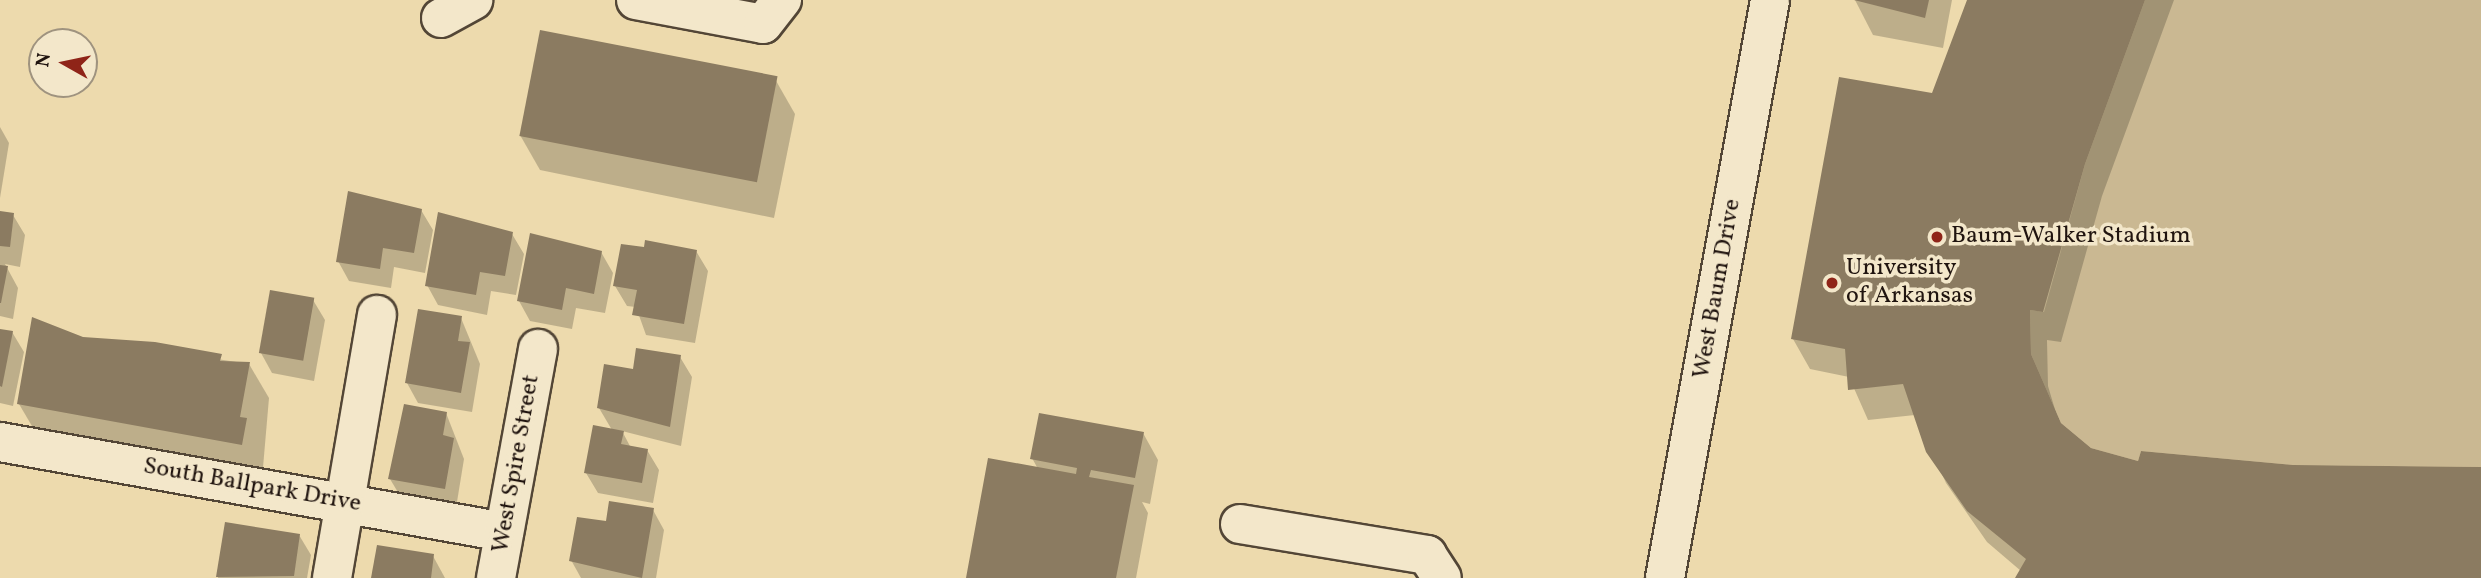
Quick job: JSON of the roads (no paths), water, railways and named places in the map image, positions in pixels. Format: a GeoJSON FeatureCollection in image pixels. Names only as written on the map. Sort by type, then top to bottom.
{"type":"FeatureCollection","features":[{"type":"Feature","properties":{"kind":"lane"},"geometry":{"type":"LineString","coordinates":[[636,0],[763,24],[782,0]]}},
{"type":"Feature","properties":{"kind":"lane","name":"West Baum Drive"},"geometry":{"type":"LineString","coordinates":[[1665,578],[1770,0]]}},
{"type":"Feature","properties":{"kind":"lane"},"geometry":{"type":"LineString","coordinates":[[332,578],[377,315]]}},
{"type":"Feature","properties":{"kind":"lane","name":"West Spire Street"},"geometry":{"type":"LineString","coordinates":[[496,578],[538,349]]}},
{"type":"Feature","properties":{"kind":"lane","name":"South Ballpark Drive"},"geometry":{"type":"LineString","coordinates":[[0,442],[504,532]]}},
{"type":"Feature","properties":{"kind":"lane"},"geometry":{"type":"LineString","coordinates":[[1240,524],[1427,555],[1441,578]]}},
{"type":"Feature","properties":{"kind":"place","name":"Baum-Walker Stadium"},"geometry":{"type":"Point","coordinates":[1937,237]}},
{"type":"Feature","properties":{"kind":"place","name":"University of Arkansas"},"geometry":{"type":"Point","coordinates":[1832,283]}}]}
